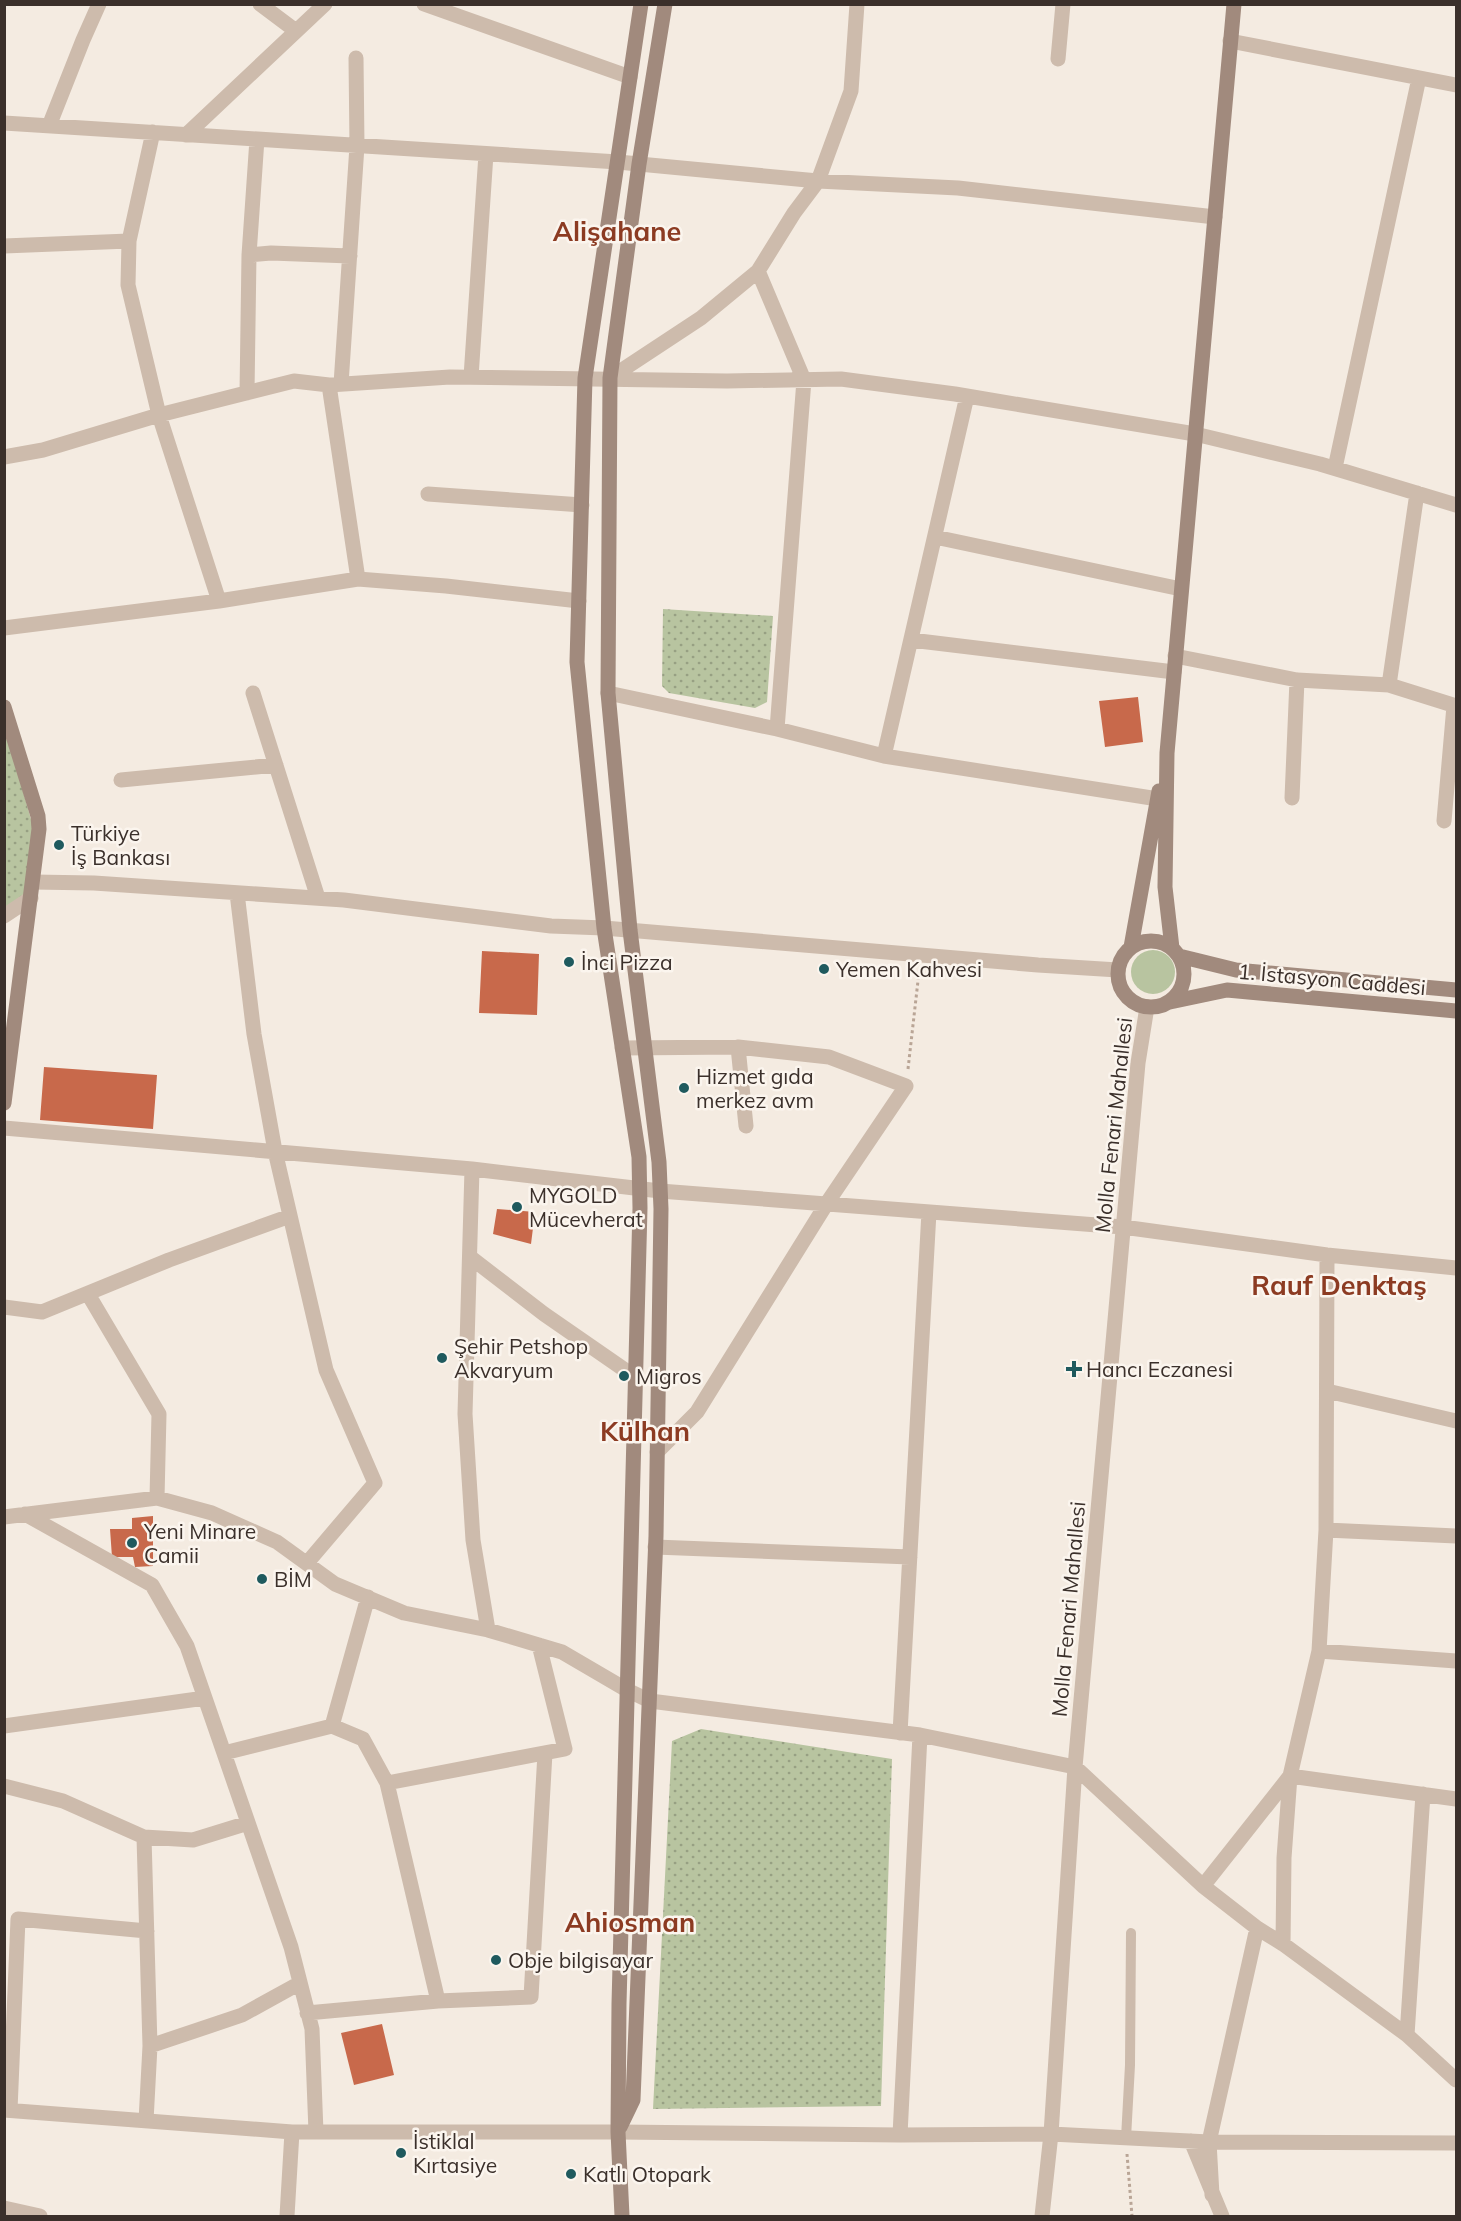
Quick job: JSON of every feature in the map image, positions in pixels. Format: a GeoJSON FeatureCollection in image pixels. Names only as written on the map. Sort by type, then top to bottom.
{"type":"FeatureCollection","features":[{"type":"Feature","properties":{"kind":"main road"},"geometry":{"type":"LineString","coordinates":[[622,2217],[618,2132],[639,1156],[604,928],[578,662],[585,378],[641,4]]}},
{"type":"Feature","properties":{"kind":"main road"},"geometry":{"type":"LineString","coordinates":[[618,2132],[633,2100],[655,1547],[660,1191],[659,1162],[630,930],[608,693],[610,378],[639,164],[665,4]]}},
{"type":"Feature","properties":{"kind":"main road"},"geometry":{"type":"LineString","coordinates":[[1176,952],[1156,941],[1138,943],[1131,947],[1125,953],[1118,970],[1118,980],[1128,998],[1147,1007],[1163,1005],[1177,995],[1182,986],[1183,965],[1176,952],[1166,887],[1167,753],[1234,4]]}},
{"type":"Feature","properties":{"kind":"main road"},"geometry":{"type":"LineString","coordinates":[[4,707],[38,816],[39,829],[4,1103]]}},
{"type":"Feature","properties":{"kind":"main road"},"geometry":{"type":"LineString","coordinates":[[1131,947],[1167,753]]}},
{"type":"Feature","properties":{"kind":"main road","name":"1. İstasyon Caddesi"},"geometry":{"type":"LineString","coordinates":[[1176,952],[1236,970],[1456,990]]}},
{"type":"Feature","properties":{"kind":"main road","name":"1. İstasyon Caddesi"},"geometry":{"type":"LineString","coordinates":[[1170,1002],[1227,990],[1456,1011]]}},
{"type":"Feature","properties":{"kind":"street"},"geometry":{"type":"LineString","coordinates":[[49,126],[99,4]]}},
{"type":"Feature","properties":{"kind":"street"},"geometry":{"type":"LineString","coordinates":[[260,4],[296,31]]}},
{"type":"Feature","properties":{"kind":"street"},"geometry":{"type":"LineString","coordinates":[[186,135],[325,4]]}},
{"type":"Feature","properties":{"kind":"street"},"geometry":{"type":"LineString","coordinates":[[424,4],[630,77]]}},
{"type":"Feature","properties":{"kind":"street"},"geometry":{"type":"LineString","coordinates":[[610,378],[701,318],[758,272],[794,213],[818,181],[851,91],[857,4]]}},
{"type":"Feature","properties":{"kind":"street"},"geometry":{"type":"LineString","coordinates":[[1058,59],[1063,4]]}},
{"type":"Feature","properties":{"kind":"street"},"geometry":{"type":"LineString","coordinates":[[1230,41],[1456,85]]}},
{"type":"Feature","properties":{"kind":"street"},"geometry":{"type":"LineString","coordinates":[[356,58],[357,146],[350,256],[335,385],[358,579]]}},
{"type":"Feature","properties":{"kind":"street"},"geometry":{"type":"LineString","coordinates":[[1335,468],[1419,78]]}},
{"type":"Feature","properties":{"kind":"street"},"geometry":{"type":"LineString","coordinates":[[4,123],[618,162],[818,181],[958,188],[1215,218]]}},
{"type":"Feature","properties":{"kind":"street"},"geometry":{"type":"LineString","coordinates":[[153,132],[129,241],[128,285],[159,415],[219,601]]}},
{"type":"Feature","properties":{"kind":"street"},"geometry":{"type":"LineString","coordinates":[[247,393],[249,255],[257,139]]}},
{"type":"Feature","properties":{"kind":"street"},"geometry":{"type":"LineString","coordinates":[[471,377],[486,154]]}},
{"type":"Feature","properties":{"kind":"street"},"geometry":{"type":"LineString","coordinates":[[4,246],[129,241]]}},
{"type":"Feature","properties":{"kind":"street"},"geometry":{"type":"LineString","coordinates":[[249,255],[271,253],[350,256]]}},
{"type":"Feature","properties":{"kind":"street"},"geometry":{"type":"LineString","coordinates":[[758,272],[804,380],[777,729]]}},
{"type":"Feature","properties":{"kind":"street"},"geometry":{"type":"LineString","coordinates":[[4,457],[44,450],[159,415],[294,381],[335,385],[471,377],[841,380],[967,396],[1195,434],[1335,468],[1456,505]]}},
{"type":"Feature","properties":{"kind":"street"},"geometry":{"type":"LineString","coordinates":[[884,756],[967,396]]}},
{"type":"Feature","properties":{"kind":"street"},"geometry":{"type":"LineString","coordinates":[[1389,685],[1417,493]]}},
{"type":"Feature","properties":{"kind":"street"},"geometry":{"type":"LineString","coordinates":[[428,494],[582,505]]}},
{"type":"Feature","properties":{"kind":"street"},"geometry":{"type":"LineString","coordinates":[[935,537],[1181,589]]}},
{"type":"Feature","properties":{"kind":"street"},"geometry":{"type":"LineString","coordinates":[[4,628],[219,601],[358,579],[579,601]]}},
{"type":"Feature","properties":{"kind":"street"},"geometry":{"type":"LineString","coordinates":[[911,640],[1174,672]]}},
{"type":"Feature","properties":{"kind":"street"},"geometry":{"type":"LineString","coordinates":[[1175,656],[1297,680],[1389,685],[1455,706],[1444,821]]}},
{"type":"Feature","properties":{"kind":"street"},"geometry":{"type":"LineString","coordinates":[[1292,798],[1297,680]]}},
{"type":"Feature","properties":{"kind":"street"},"geometry":{"type":"LineString","coordinates":[[253,693],[318,898]]}},
{"type":"Feature","properties":{"kind":"street"},"geometry":{"type":"LineString","coordinates":[[608,693],[777,729],[884,756],[1158,799]]}},
{"type":"Feature","properties":{"kind":"street"},"geometry":{"type":"LineString","coordinates":[[121,780],[276,765]]}},
{"type":"Feature","properties":{"kind":"street"},"geometry":{"type":"LineString","coordinates":[[33,882],[94,883],[318,898],[551,926],[630,930],[1118,970]]}},
{"type":"Feature","properties":{"kind":"street"},"geometry":{"type":"LineString","coordinates":[[237,893],[254,1034],[275,1151],[326,1370],[375,1483],[307,1563]]}},
{"type":"Feature","properties":{"kind":"street"},"geometry":{"type":"LineString","coordinates":[[4,916],[31,898]]}},
{"type":"Feature","properties":{"kind":"street","name":"Molla Fenari Mahallesi"},"geometry":{"type":"LineString","coordinates":[[1042,2217],[1051,2134],[1075,1767],[1138,1063],[1147,1007]]}},
{"type":"Feature","properties":{"kind":"street"},"geometry":{"type":"LineString","coordinates":[[622,1048],[738,1047],[829,1057],[906,1086],[827,1203],[697,1412],[657,1452]]}},
{"type":"Feature","properties":{"kind":"street"},"geometry":{"type":"LineString","coordinates":[[738,1047],[746,1126]]}},
{"type":"Feature","properties":{"kind":"street"},"geometry":{"type":"LineString","coordinates":[[4,1128],[472,1169],[660,1191],[1123,1227],[1327,1256],[1456,1268]]}},
{"type":"Feature","properties":{"kind":"street"},"geometry":{"type":"LineString","coordinates":[[472,1169],[465,1414],[473,1540],[488,1630]]}},
{"type":"Feature","properties":{"kind":"street"},"geometry":{"type":"LineString","coordinates":[[900,1733],[929,1212]]}},
{"type":"Feature","properties":{"kind":"street"},"geometry":{"type":"LineString","coordinates":[[4,1306],[42,1312],[169,1260],[290,1216]]}},
{"type":"Feature","properties":{"kind":"street"},"geometry":{"type":"LineString","coordinates":[[1283,1944],[1284,1858],[1290,1776],[1319,1651],[1326,1530],[1327,1256]]}},
{"type":"Feature","properties":{"kind":"street"},"geometry":{"type":"LineString","coordinates":[[470,1257],[544,1314],[635,1377]]}},
{"type":"Feature","properties":{"kind":"street"},"geometry":{"type":"LineString","coordinates":[[88,1294],[159,1414],[157,1498]]}},
{"type":"Feature","properties":{"kind":"street"},"geometry":{"type":"LineString","coordinates":[[1327,1392],[1456,1421]]}},
{"type":"Feature","properties":{"kind":"street"},"geometry":{"type":"LineString","coordinates":[[4,1517],[157,1498],[212,1513],[277,1542],[335,1584],[404,1613],[488,1630],[562,1652],[650,1701],[920,1735],[1075,1767],[1203,1886],[1257,1928],[1283,1944],[1407,2035],[1456,2080]]}},
{"type":"Feature","properties":{"kind":"street"},"geometry":{"type":"LineString","coordinates":[[25,1514],[152,1585],[187,1646],[291,1947],[312,2029],[316,2132]]}},
{"type":"Feature","properties":{"kind":"street"},"geometry":{"type":"LineString","coordinates":[[1326,1530],[1456,1536]]}},
{"type":"Feature","properties":{"kind":"street"},"geometry":{"type":"LineString","coordinates":[[655,1547],[910,1557]]}},
{"type":"Feature","properties":{"kind":"street"},"geometry":{"type":"LineString","coordinates":[[332,1726],[368,1598]]}},
{"type":"Feature","properties":{"kind":"street"},"geometry":{"type":"LineString","coordinates":[[387,1783],[565,1749],[539,1645]]}},
{"type":"Feature","properties":{"kind":"street"},"geometry":{"type":"LineString","coordinates":[[1319,1651],[1456,1661]]}},
{"type":"Feature","properties":{"kind":"street"},"geometry":{"type":"LineString","coordinates":[[4,1726],[205,1698]]}},
{"type":"Feature","properties":{"kind":"street"},"geometry":{"type":"LineString","coordinates":[[224,1753],[332,1726],[363,1739],[387,1783],[438,2001]]}},
{"type":"Feature","properties":{"kind":"street"},"geometry":{"type":"LineString","coordinates":[[900,2135],[920,1735]]}},
{"type":"Feature","properties":{"kind":"street"},"geometry":{"type":"LineString","coordinates":[[307,2013],[438,2001],[531,1997],[545,1753]]}},
{"type":"Feature","properties":{"kind":"street"},"geometry":{"type":"LineString","coordinates":[[1203,1886],[1290,1776]]}},
{"type":"Feature","properties":{"kind":"street"},"geometry":{"type":"LineString","coordinates":[[1290,1776],[1456,1799]]}},
{"type":"Feature","properties":{"kind":"street"},"geometry":{"type":"LineString","coordinates":[[4,1786],[63,1801],[144,1837],[193,1840],[248,1822]]}},
{"type":"Feature","properties":{"kind":"street"},"geometry":{"type":"LineString","coordinates":[[1407,2035],[1423,1794]]}},
{"type":"Feature","properties":{"kind":"street"},"geometry":{"type":"LineString","coordinates":[[144,1837],[150,2046],[146,2121]]}},
{"type":"Feature","properties":{"kind":"street"},"geometry":{"type":"LineString","coordinates":[[147,1931],[18,1919],[7,2110],[292,2132],[1051,2134],[1209,2142],[1456,2144]]}},
{"type":"Feature","properties":{"kind":"street"},"geometry":{"type":"LineString","coordinates":[[1212,2195],[1209,2142],[1257,1928]]}},
{"type":"Feature","properties":{"kind":"street"},"geometry":{"type":"LineString","coordinates":[[150,2046],[242,2015],[300,1983]]}},
{"type":"Feature","properties":{"kind":"street"},"geometry":{"type":"LineString","coordinates":[[287,2217],[292,2132]]}},
{"type":"Feature","properties":{"kind":"street"},"geometry":{"type":"LineString","coordinates":[[1191,2141],[1222,2217]]}},
{"type":"Feature","properties":{"kind":"street"},"geometry":{"type":"LineString","coordinates":[[4,2208],[40,2217]]}},
{"type":"Feature","properties":{"kind":"lane"},"geometry":{"type":"LineString","coordinates":[[1126,2138],[1130,2065],[1131,1933]]}},
{"type":"Feature","properties":{"kind":"path"},"geometry":{"type":"LineString","coordinates":[[906,1086],[921,955]]}},
{"type":"Feature","properties":{"kind":"path"},"geometry":{"type":"LineString","coordinates":[[1126,2138],[1132,2217]]}},
{"type":"Feature","properties":{"kind":"green space"},"geometry":{"type":"Polygon","coordinates":[[[663,609],[773,616],[767,702],[755,708],[669,693],[662,686],[663,609]]]}},
{"type":"Feature","properties":{"kind":"green space"},"geometry":{"type":"Polygon","coordinates":[[[4,724],[34,830],[25,894],[4,908],[4,724]]]}},
{"type":"Feature","properties":{"kind":"green space"},"geometry":{"type":"Polygon","coordinates":[[[1153,950],[1169,956],[1175,972],[1169,988],[1153,994],[1137,988],[1131,972],[1137,956],[1153,950]]]}},
{"type":"Feature","properties":{"kind":"green space"},"geometry":{"type":"Polygon","coordinates":[[[701,1729],[892,1759],[881,2106],[653,2109],[672,1741],[701,1729]]]}},
{"type":"Feature","properties":{"kind":"building"},"geometry":{"type":"Polygon","coordinates":[[[1138,697],[1143,742],[1105,747],[1099,701],[1138,697]]]}},
{"type":"Feature","properties":{"kind":"building"},"geometry":{"type":"Polygon","coordinates":[[[482,951],[539,954],[537,1015],[479,1013],[482,951]]]}},
{"type":"Feature","properties":{"kind":"building"},"geometry":{"type":"Polygon","coordinates":[[[44,1067],[157,1075],[153,1129],[40,1120],[44,1067]]]}},
{"type":"Feature","properties":{"kind":"building"},"geometry":{"type":"Polygon","coordinates":[[[497,1209],[535,1212],[531,1244],[493,1234],[497,1209]]]}},
{"type":"Feature","properties":{"kind":"building","name":"Yeni Minare Camii"},"geometry":{"type":"Polygon","coordinates":[[[153,1516],[153,1566],[135,1567],[133,1557],[112,1557],[110,1529],[132,1529],[132,1518],[153,1516]]]}},
{"type":"Feature","properties":{"kind":"building"},"geometry":{"type":"Polygon","coordinates":[[[382,2024],[394,2075],[354,2085],[341,2033],[382,2024]]]}},
{"type":"Feature","properties":{"kind":"place","name":"Türkiye İş Bankası"},"geometry":{"type":"Point","coordinates":[59,845]}},
{"type":"Feature","properties":{"kind":"place","name":"İnci Pizza"},"geometry":{"type":"Point","coordinates":[569,962]}},
{"type":"Feature","properties":{"kind":"place","name":"Yemen Kahvesi"},"geometry":{"type":"Point","coordinates":[824,969]}},
{"type":"Feature","properties":{"kind":"place","name":"Hizmet gıda merkez avm"},"geometry":{"type":"Point","coordinates":[684,1088]}},
{"type":"Feature","properties":{"kind":"place","name":"MYGOLD Mücevherat"},"geometry":{"type":"Point","coordinates":[517,1207]}},
{"type":"Feature","properties":{"kind":"place","name":"Şehir Petshop Akvaryum"},"geometry":{"type":"Point","coordinates":[442,1358]}},
{"type":"Feature","properties":{"kind":"place","name":"Hancı Eczanesi"},"geometry":{"type":"Point","coordinates":[1074,1369]}},
{"type":"Feature","properties":{"kind":"place","name":"Migros"},"geometry":{"type":"Point","coordinates":[624,1376]}},
{"type":"Feature","properties":{"kind":"place","name":"Yeni Minare Camii"},"geometry":{"type":"Point","coordinates":[132,1543]}},
{"type":"Feature","properties":{"kind":"place","name":"BİM"},"geometry":{"type":"Point","coordinates":[262,1579]}},
{"type":"Feature","properties":{"kind":"place","name":"Obje bilgisayar"},"geometry":{"type":"Point","coordinates":[496,1960]}},
{"type":"Feature","properties":{"kind":"place","name":"İstiklal Kırtasiye"},"geometry":{"type":"Point","coordinates":[401,2153]}},
{"type":"Feature","properties":{"kind":"place","name":"Katlı Otopark"},"geometry":{"type":"Point","coordinates":[571,2174]}},
{"type":"Feature","properties":{"kind":"district","name":"Alişahane"},"geometry":{"type":"Point","coordinates":[617,231]}},
{"type":"Feature","properties":{"kind":"district","name":"Rauf Denktaş"},"geometry":{"type":"Point","coordinates":[1339,1285]}},
{"type":"Feature","properties":{"kind":"district","name":"Külhan"},"geometry":{"type":"Point","coordinates":[645,1431]}},
{"type":"Feature","properties":{"kind":"district","name":"Ahiosman"},"geometry":{"type":"Point","coordinates":[630,1922]}}]}
